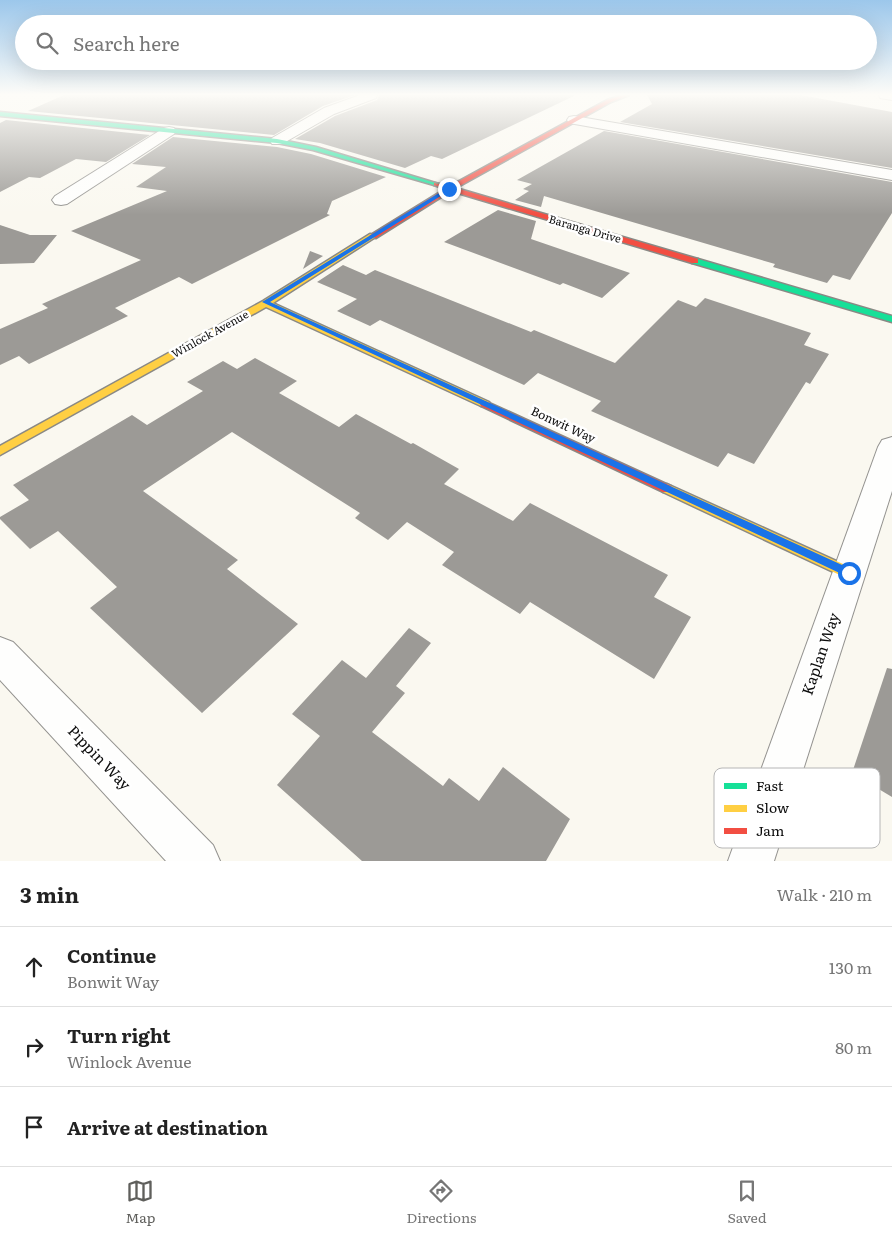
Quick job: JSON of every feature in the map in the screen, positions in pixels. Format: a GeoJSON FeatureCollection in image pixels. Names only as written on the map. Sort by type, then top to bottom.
{"type":"FeatureCollection","features":[{"type":"Feature","properties":{"kind":"street"},"geometry":{"type":"LineString","coordinates":[[61,200],[162,135]]}},
{"type":"Feature","properties":{"kind":"street","name":"Baranga Drive"},"geometry":{"type":"LineString","coordinates":[[214,135],[277,141],[340,154],[449,189],[892,319]]}},
{"type":"Feature","properties":{"kind":"street"},"geometry":{"type":"LineString","coordinates":[[277,141],[287,135]]}},
{"type":"Feature","properties":{"kind":"street","name":"Winlock Avenue"},"geometry":{"type":"LineString","coordinates":[[0,451],[266,302],[449,189],[546,135]]}},
{"type":"Feature","properties":{"kind":"street"},"geometry":{"type":"LineString","coordinates":[[660,135],[892,176]]}},
{"type":"Feature","properties":{"kind":"street","name":"Bonwit Way"},"geometry":{"type":"LineString","coordinates":[[266,302],[849,573]]}},
{"type":"Feature","properties":{"kind":"street","name":"Kaplan Way"},"geometry":{"type":"LineString","coordinates":[[782,768],[892,447]]}},
{"type":"Feature","properties":{"kind":"street","name":"Pippin Way"},"geometry":{"type":"LineString","coordinates":[[0,654],[197,861]]}},
{"type":"Feature","properties":{"kind":"street","name":"Kaplan Way"},"geometry":{"type":"LineString","coordinates":[[750,861],[754,848]]}},
{"type":"Feature","properties":{"kind":"building"},"geometry":{"type":"Polygon","coordinates":[[[0,135],[150,135],[106,162],[76,159],[40,178],[29,177],[0,192],[0,135]]]}},
{"type":"Feature","properties":{"kind":"building"},"geometry":{"type":"Polygon","coordinates":[[[302,135],[492,135],[442,159],[431,156],[405,168],[320,143],[295,139],[302,135]]]}},
{"type":"Feature","properties":{"kind":"building"},"geometry":{"type":"Polygon","coordinates":[[[597,135],[628,135],[892,182],[892,213],[850,280],[833,275],[827,283],[773,267],[775,264],[544,196],[541,207],[515,200],[529,191],[523,189],[532,184],[517,180],[597,135]]]}},
{"type":"Feature","properties":{"kind":"building"},"geometry":{"type":"Polygon","coordinates":[[[698,135],[892,135],[892,168],[698,135]]]}},
{"type":"Feature","properties":{"kind":"building"},"geometry":{"type":"Polygon","coordinates":[[[173,137],[277,147],[311,154],[386,177],[332,201],[327,214],[330,215],[192,284],[179,277],[115,308],[128,316],[29,364],[19,356],[0,365],[0,329],[48,308],[42,304],[141,260],[71,231],[167,191],[136,187],[166,167],[132,164],[173,137]]]}},
{"type":"Feature","properties":{"kind":"building"},"geometry":{"type":"Polygon","coordinates":[[[498,210],[536,221],[531,239],[630,273],[602,298],[563,283],[560,285],[444,242],[498,210]]]}},
{"type":"Feature","properties":{"kind":"building"},"geometry":{"type":"Polygon","coordinates":[[[0,225],[30,235],[57,235],[34,263],[0,264],[0,225]]]}},
{"type":"Feature","properties":{"kind":"building"},"geometry":{"type":"Polygon","coordinates":[[[310,251],[323,256],[303,269],[310,251]]]}},
{"type":"Feature","properties":{"kind":"building"},"geometry":{"type":"Polygon","coordinates":[[[343,265],[366,275],[375,270],[531,332],[534,330],[615,363],[678,300],[696,307],[705,298],[811,333],[804,345],[829,354],[810,384],[806,382],[754,464],[728,453],[718,467],[591,411],[601,401],[538,373],[524,385],[380,320],[370,326],[337,311],[357,299],[317,282],[343,265]]]}},
{"type":"Feature","properties":{"kind":"building"},"geometry":{"type":"Polygon","coordinates":[[[255,358],[297,381],[279,393],[339,427],[356,414],[411,444],[413,443],[459,469],[444,484],[513,521],[530,503],[668,575],[654,597],[691,617],[654,679],[530,602],[520,614],[442,565],[454,552],[407,522],[388,540],[355,518],[360,513],[232,432],[143,491],[238,560],[227,569],[298,624],[202,713],[90,608],[117,587],[58,531],[30,549],[0,517],[29,500],[13,485],[132,415],[147,425],[203,391],[187,382],[223,361],[237,369],[255,358]]]}},
{"type":"Feature","properties":{"kind":"building"},"geometry":{"type":"Polygon","coordinates":[[[409,628],[431,643],[396,686],[405,693],[372,732],[443,786],[449,778],[479,801],[503,767],[570,819],[546,861],[362,861],[277,785],[320,736],[292,714],[342,660],[366,678],[409,628]]]}},
{"type":"Feature","properties":{"kind":"building"},"geometry":{"type":"Polygon","coordinates":[[[887,668],[892,669],[892,797],[880,790],[880,768],[854,768],[887,668]]]}},
{"type":"Feature","properties":{"kind":"traffic: fast"},"geometry":{"type":"LineString","coordinates":[[217,135],[277,141],[314,148],[436,184]]}},
{"type":"Feature","properties":{"kind":"traffic: fast"},"geometry":{"type":"LineString","coordinates":[[695,261],[892,319]]}},
{"type":"Feature","properties":{"kind":"traffic: slow"},"geometry":{"type":"LineString","coordinates":[[0,451],[266,303],[373,236]]}},
{"type":"Feature","properties":{"kind":"traffic: slow"},"geometry":{"type":"LineString","coordinates":[[266,303],[485,404]]}},
{"type":"Feature","properties":{"kind":"traffic: slow"},"geometry":{"type":"LineString","coordinates":[[667,489],[849,573]]}},
{"type":"Feature","properties":{"kind":"traffic: jam"},"geometry":{"type":"LineString","coordinates":[[373,236],[449,189],[547,135]]}},
{"type":"Feature","properties":{"kind":"traffic: jam"},"geometry":{"type":"LineString","coordinates":[[436,184],[695,261]]}},
{"type":"Feature","properties":{"kind":"traffic: jam"},"geometry":{"type":"LineString","coordinates":[[485,404],[667,489]]}},
{"type":"Feature","properties":{"kind":"route"},"geometry":{"type":"LineString","coordinates":[[449,189],[266,302],[849,573]]}}]}
